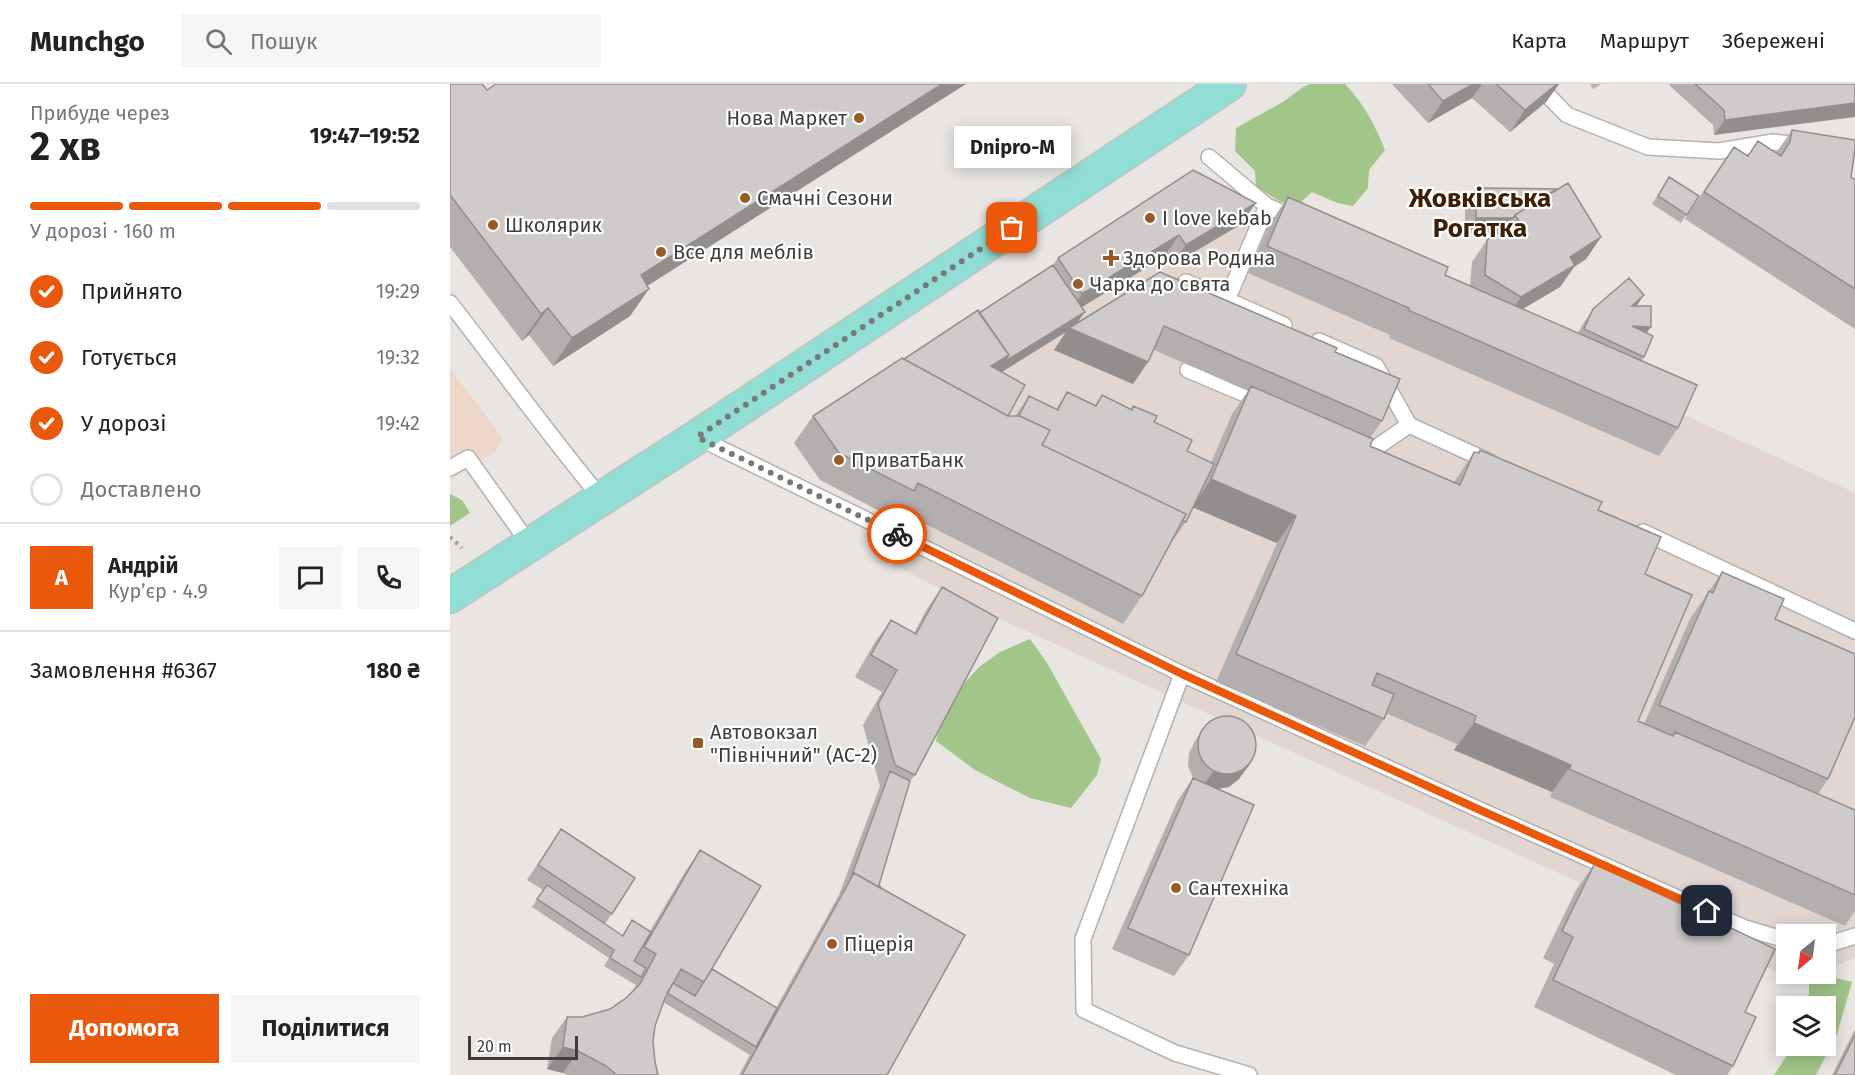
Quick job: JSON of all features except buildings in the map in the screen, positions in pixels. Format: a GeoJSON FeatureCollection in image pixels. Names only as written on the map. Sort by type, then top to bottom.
{"type":"FeatureCollection","features":[{"type":"Feature","properties":{"kind":"main road"},"geometry":{"type":"LineString","coordinates":[[450,596],[697,437],[1229,84]]}},
{"type":"Feature","properties":{"kind":"lane"},"geometry":{"type":"LineString","coordinates":[[1537,84],[1567,115],[1648,147],[1719,151],[1773,142],[1820,148]]}},
{"type":"Feature","properties":{"kind":"lane"},"geometry":{"type":"LineString","coordinates":[[1209,157],[1267,206],[1311,225]]}},
{"type":"Feature","properties":{"kind":"lane"},"geometry":{"type":"LineString","coordinates":[[1227,300],[1267,206]]}},
{"type":"Feature","properties":{"kind":"lane"},"geometry":{"type":"LineString","coordinates":[[1186,282],[1376,366],[1409,424],[1507,470]]}},
{"type":"Feature","properties":{"kind":"lane"},"geometry":{"type":"LineString","coordinates":[[450,303],[562,451],[602,499]]}},
{"type":"Feature","properties":{"kind":"lane"},"geometry":{"type":"LineString","coordinates":[[1188,370],[1276,407]]}},
{"type":"Feature","properties":{"kind":"lane"},"geometry":{"type":"LineString","coordinates":[[1341,435],[1374,449],[1409,424]]}},
{"type":"Feature","properties":{"kind":"lane"},"geometry":{"type":"LineString","coordinates":[[697,437],[1182,674],[1745,928],[1776,937]]}},
{"type":"Feature","properties":{"kind":"lane"},"geometry":{"type":"LineString","coordinates":[[450,468],[468,458],[530,545]]}},
{"type":"Feature","properties":{"kind":"lane"},"geometry":{"type":"LineString","coordinates":[[1627,525],[1855,631]]}},
{"type":"Feature","properties":{"kind":"lane"},"geometry":{"type":"LineString","coordinates":[[1182,674],[1083,939],[1084,1010],[1175,1053],[1249,1075]]}},
{"type":"Feature","properties":{"kind":"lane"},"geometry":{"type":"LineString","coordinates":[[1836,942],[1855,936]]}},
{"type":"Feature","properties":{"kind":"shaded area"},"geometry":{"type":"Polygon","coordinates":[[[1240,225],[1269,225],[1429,295],[1855,493],[1855,958],[1836,966],[1836,924],[1776,924],[1776,972],[1002,620],[892,564],[972,435],[962,332],[1240,225]]]}},
{"type":"Feature","properties":{"kind":"shaded area"},"geometry":{"type":"Polygon","coordinates":[[[450,369],[502,437],[496,451],[450,480],[450,369]]]}},
{"type":"Feature","properties":{"kind":"green space"},"geometry":{"type":"Polygon","coordinates":[[[1310,84],[1345,84],[1368,115],[1385,150],[1369,170],[1368,188],[1353,206],[1337,203],[1312,192],[1299,204],[1281,202],[1256,187],[1255,171],[1235,151],[1236,128],[1310,84]]]}},
{"type":"Feature","properties":{"kind":"green space"},"geometry":{"type":"Polygon","coordinates":[[[450,494],[462,500],[470,513],[450,526],[450,494]]]}},
{"type":"Feature","properties":{"kind":"green space"},"geometry":{"type":"Polygon","coordinates":[[[1030,639],[1047,663],[1101,759],[1097,775],[1071,808],[1030,798],[975,770],[936,741],[943,707],[979,667],[1000,652],[1030,639]]]}},
{"type":"Feature","properties":{"kind":"green space"},"geometry":{"type":"Polygon","coordinates":[[[1836,978],[1852,982],[1836,1036],[1836,996],[1809,996],[1809,984],[1836,984],[1836,978]]]}},
{"type":"Feature","properties":{"kind":"green space"},"geometry":{"type":"Polygon","coordinates":[[[1786,1056],[1826,1056],[1816,1075],[1774,1075],[1786,1056]]]}},
{"type":"Feature","properties":{"kind":"way so far"},"geometry":{"type":"LineString","coordinates":[[897,534],[697,437],[1012,228]]}},
{"type":"Feature","properties":{"kind":"place","name":"Нова Маркет"},"geometry":{"type":"Point","coordinates":[859,118]}},
{"type":"Feature","properties":{"kind":"place","name":"Смачні Сезони"},"geometry":{"type":"Point","coordinates":[745,198]}},
{"type":"Feature","properties":{"kind":"place","name":"I love kebab"},"geometry":{"type":"Point","coordinates":[1150,218]}},
{"type":"Feature","properties":{"kind":"place","name":"Школярик"},"geometry":{"type":"Point","coordinates":[493,225]}},
{"type":"Feature","properties":{"kind":"place","name":"Dnipro-M"},"geometry":{"type":"Point","coordinates":[1012,228]}},
{"type":"Feature","properties":{"kind":"place","name":"Все для меблів"},"geometry":{"type":"Point","coordinates":[661,252]}},
{"type":"Feature","properties":{"kind":"place","name":"Здорова Родина"},"geometry":{"type":"Point","coordinates":[1111,258]}},
{"type":"Feature","properties":{"kind":"place","name":"Чарка до свята"},"geometry":{"type":"Point","coordinates":[1078,284]}},
{"type":"Feature","properties":{"kind":"place","name":"ПриватБанк"},"geometry":{"type":"Point","coordinates":[839,460]}},
{"type":"Feature","properties":{"kind":"place","name":"Автовокзал \"Північний\" (АС-2)"},"geometry":{"type":"Point","coordinates":[698,743]}},
{"type":"Feature","properties":{"kind":"place","name":"Сантехніка"},"geometry":{"type":"Point","coordinates":[1176,888]}},
{"type":"Feature","properties":{"kind":"place","name":"Піцерія"},"geometry":{"type":"Point","coordinates":[832,944]}},
{"type":"Feature","properties":{"kind":"district","name":"Жовківська Рогатка"},"geometry":{"type":"Point","coordinates":[1480,213]}},
{"type":"Feature","properties":{"kind":"route"},"geometry":{"type":"LineString","coordinates":[[897,534],[1182,674],[1707,911]]}}]}
